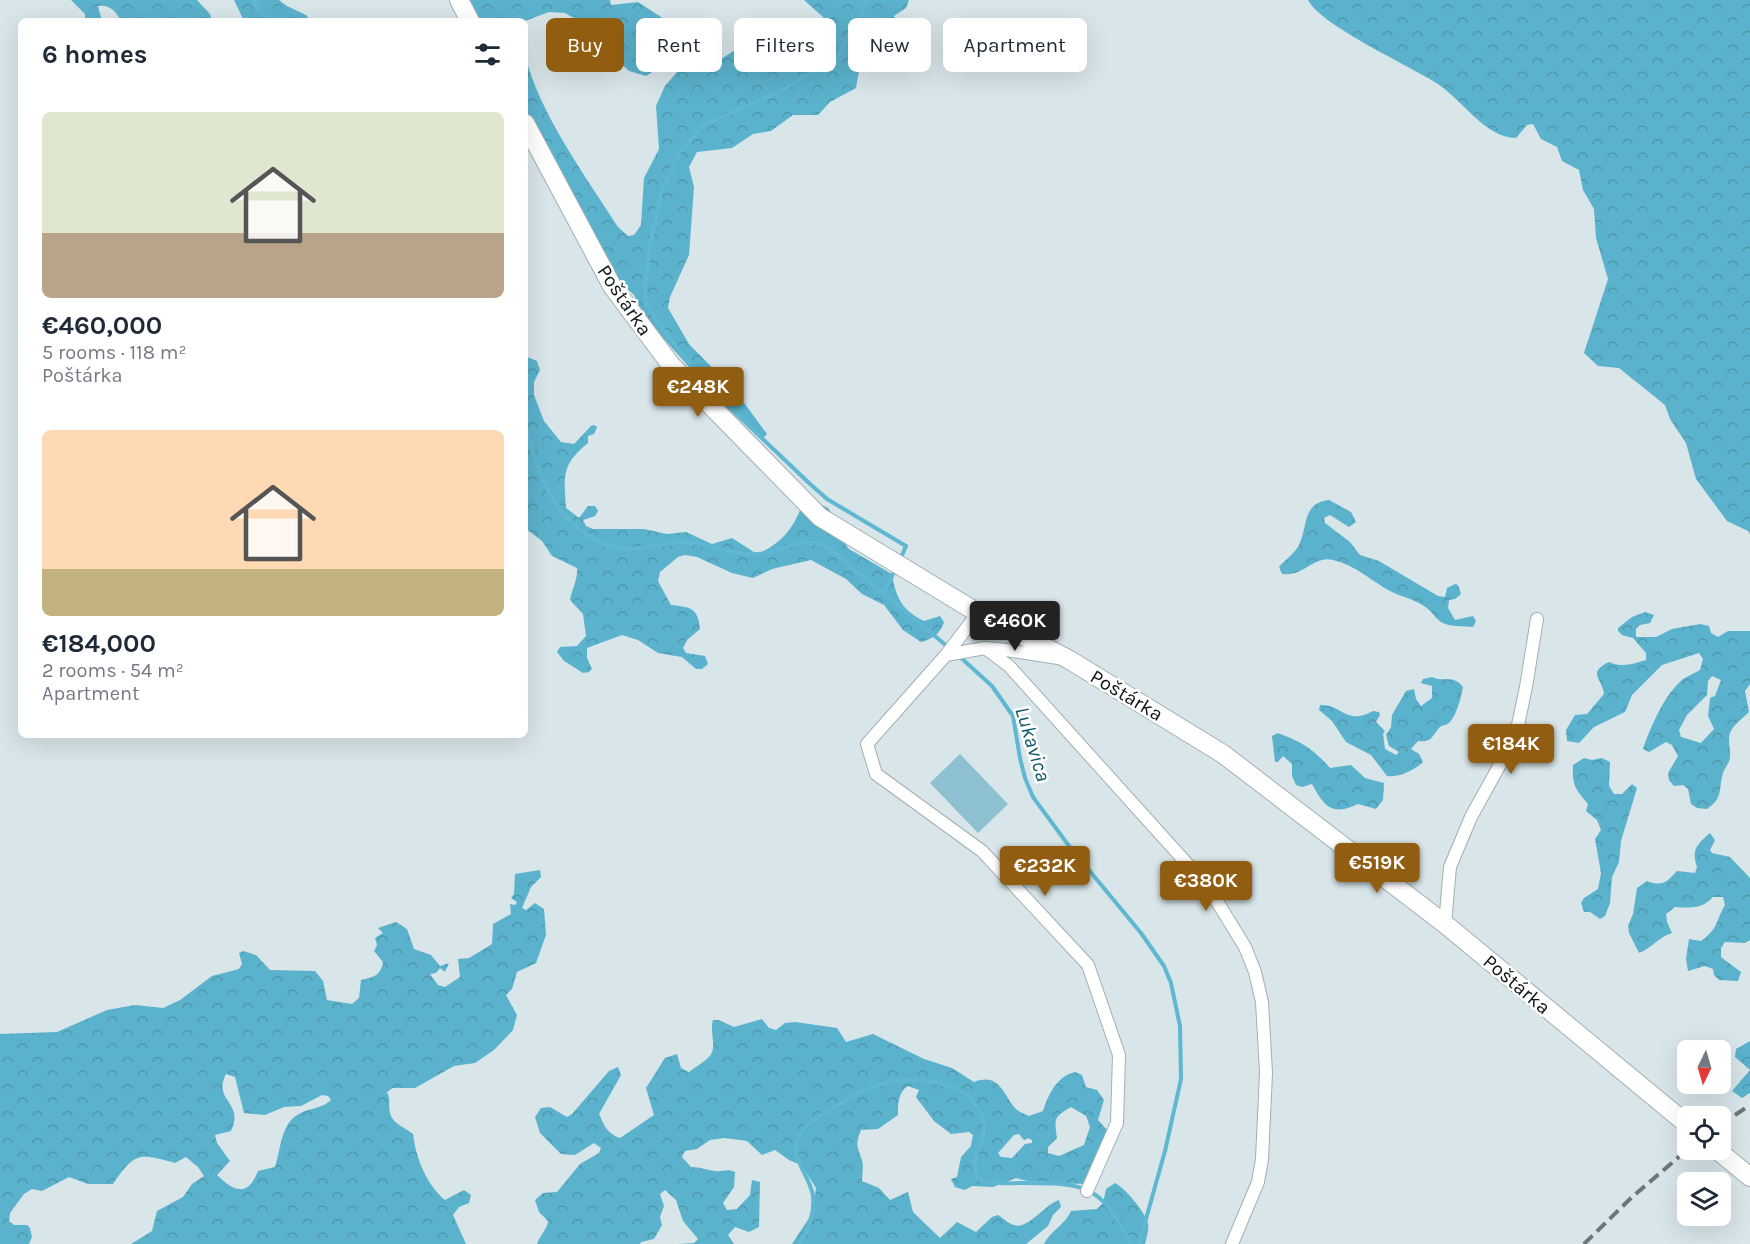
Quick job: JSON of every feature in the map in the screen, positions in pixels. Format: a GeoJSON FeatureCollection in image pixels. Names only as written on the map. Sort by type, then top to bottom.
{"type":"FeatureCollection","features":[{"type":"Feature","properties":{"kind":"street"},"geometry":{"type":"LineString","coordinates":[[459,0],[468,18]]}},
{"type":"Feature","properties":{"kind":"street","name":"Poštárka"},"geometry":{"type":"LineString","coordinates":[[528,129],[612,286],[671,365],[820,518],[978,614],[1068,660],[1223,754],[1446,924],[1677,1116]]}},
{"type":"Feature","properties":{"kind":"street"},"geometry":{"type":"LineString","coordinates":[[978,614],[946,655],[867,744],[876,774],[982,851],[1088,964],[1119,1055],[1117,1123],[1087,1191]]}},
{"type":"Feature","properties":{"kind":"street"},"geometry":{"type":"LineString","coordinates":[[1446,924],[1450,867],[1471,818],[1503,759],[1518,724],[1538,619]]}},
{"type":"Feature","properties":{"kind":"street"},"geometry":{"type":"LineString","coordinates":[[946,655],[986,648],[1068,660]]}},
{"type":"Feature","properties":{"kind":"street"},"geometry":{"type":"LineString","coordinates":[[986,648],[1009,666],[1190,867],[1218,903],[1245,947],[1255,972],[1262,1002],[1266,1073],[1262,1159],[1258,1182],[1232,1244]]}},
{"type":"Feature","properties":{"kind":"street"},"geometry":{"type":"LineString","coordinates":[[1729,1160],[1750,1177]]}},
{"type":"Feature","properties":{"kind":"green space"},"geometry":{"type":"Polygon","coordinates":[[[71,0],[197,0],[211,18],[119,18],[106,6],[98,6],[101,18],[85,18],[85,14],[71,0]]]}},
{"type":"Feature","properties":{"kind":"green space"},"geometry":{"type":"Polygon","coordinates":[[[234,0],[279,0],[308,18],[243,18],[234,0]]]}},
{"type":"Feature","properties":{"kind":"green space"},"geometry":{"type":"Polygon","coordinates":[[[462,0],[610,0],[611,5],[638,2],[662,18],[636,18],[636,72],[652,72],[646,76],[629,71],[624,66],[624,18],[574,18],[565,13],[549,12],[528,20],[528,18],[468,18],[462,0]]]}},
{"type":"Feature","properties":{"kind":"green space"},"geometry":{"type":"Polygon","coordinates":[[[804,0],[909,0],[906,8],[894,16],[895,18],[848,18],[848,72],[859,72],[856,88],[830,102],[818,115],[793,115],[771,131],[753,134],[732,148],[697,152],[689,167],[694,187],[689,255],[670,297],[668,308],[689,344],[737,393],[767,434],[762,439],[718,399],[645,318],[634,295],[619,281],[599,250],[528,124],[528,64],[552,122],[618,227],[628,236],[634,235],[641,225],[644,178],[659,149],[656,106],[665,86],[677,72],[722,72],[722,58],[734,51],[734,72],[836,72],[836,18],[823,18],[804,0]]]}},
{"type":"Feature","properties":{"kind":"green space"},"geometry":{"type":"Polygon","coordinates":[[[1308,0],[1750,0],[1750,534],[1727,521],[1696,479],[1686,443],[1670,419],[1665,405],[1619,368],[1598,366],[1584,353],[1608,279],[1596,238],[1594,209],[1583,190],[1579,170],[1562,161],[1557,147],[1541,139],[1533,124],[1527,125],[1516,138],[1495,132],[1438,84],[1347,33],[1316,10],[1308,0]]]}},
{"type":"Feature","properties":{"kind":"green space"},"geometry":{"type":"Polygon","coordinates":[[[528,357],[537,361],[540,370],[534,382],[534,395],[544,421],[561,442],[574,444],[591,426],[597,427],[594,434],[588,436],[588,443],[573,458],[565,479],[566,508],[579,518],[588,506],[595,506],[598,511],[595,516],[583,520],[586,526],[593,529],[644,529],[667,534],[686,532],[712,544],[732,538],[757,554],[778,542],[789,530],[801,508],[814,501],[828,508],[834,517],[839,536],[849,549],[892,574],[895,590],[901,602],[910,612],[924,621],[940,616],[944,622],[938,633],[921,642],[903,630],[884,605],[862,594],[846,579],[811,560],[772,569],[753,578],[732,573],[697,557],[685,555],[678,557],[660,572],[658,581],[671,605],[688,608],[695,613],[700,629],[687,640],[683,648],[686,653],[705,656],[708,664],[702,669],[696,669],[682,657],[658,653],[638,640],[622,635],[587,648],[587,658],[592,669],[583,673],[564,661],[557,652],[560,647],[577,646],[586,636],[583,614],[570,600],[577,568],[552,556],[542,541],[528,530],[528,357]]]}},
{"type":"Feature","properties":{"kind":"green space"},"geometry":{"type":"Polygon","coordinates":[[[1329,500],[1351,512],[1356,522],[1349,527],[1330,515],[1324,518],[1325,523],[1350,542],[1360,555],[1379,561],[1438,596],[1445,597],[1447,588],[1458,585],[1461,594],[1449,600],[1448,608],[1455,620],[1473,616],[1476,621],[1473,627],[1444,624],[1420,603],[1390,591],[1356,570],[1333,560],[1320,560],[1297,572],[1282,574],[1279,567],[1299,545],[1310,511],[1320,502],[1329,500]]]}},
{"type":"Feature","properties":{"kind":"green space"},"geometry":{"type":"Polygon","coordinates":[[[1645,612],[1654,615],[1650,623],[1640,625],[1636,629],[1636,637],[1656,637],[1672,629],[1700,624],[1709,626],[1711,633],[1718,637],[1728,631],[1750,631],[1750,684],[1745,691],[1749,712],[1730,732],[1730,758],[1723,773],[1720,793],[1716,801],[1707,809],[1697,808],[1691,804],[1688,789],[1683,785],[1674,786],[1669,780],[1668,773],[1678,756],[1672,745],[1666,742],[1649,752],[1643,749],[1654,721],[1670,693],[1683,679],[1700,670],[1703,659],[1699,653],[1662,665],[1632,695],[1625,712],[1594,727],[1579,743],[1567,741],[1566,730],[1575,715],[1587,714],[1604,694],[1598,670],[1609,662],[1623,665],[1646,660],[1646,653],[1633,638],[1622,635],[1618,631],[1618,628],[1632,617],[1645,612]],[[1712,676],[1708,681],[1707,695],[1687,715],[1679,730],[1681,737],[1701,743],[1714,729],[1708,716],[1710,698],[1715,696],[1721,680],[1712,676]]]}},
{"type":"Feature","properties":{"kind":"green space"},"geometry":{"type":"Polygon","coordinates":[[[1432,677],[1456,681],[1463,687],[1458,706],[1449,723],[1440,727],[1432,738],[1427,741],[1418,741],[1411,749],[1419,754],[1423,762],[1401,775],[1387,776],[1371,755],[1346,742],[1332,721],[1319,710],[1320,705],[1356,716],[1373,711],[1379,712],[1380,715],[1376,722],[1385,731],[1383,734],[1385,749],[1396,755],[1399,752],[1389,746],[1386,735],[1391,727],[1392,715],[1406,691],[1414,689],[1416,699],[1421,706],[1432,698],[1432,686],[1421,683],[1423,679],[1432,677]]]}},
{"type":"Feature","properties":{"kind":"green space"},"geometry":{"type":"Polygon","coordinates":[[[1278,733],[1306,746],[1330,768],[1351,765],[1365,778],[1384,783],[1383,800],[1376,809],[1358,804],[1342,809],[1330,808],[1312,784],[1302,787],[1296,785],[1292,776],[1292,764],[1283,756],[1275,762],[1272,736],[1278,733]]]}},
{"type":"Feature","properties":{"kind":"green space"},"geometry":{"type":"Polygon","coordinates":[[[1584,758],[1592,760],[1602,758],[1610,762],[1609,786],[1614,794],[1622,794],[1632,784],[1637,788],[1621,841],[1619,862],[1612,877],[1610,903],[1605,916],[1600,919],[1590,912],[1584,912],[1581,903],[1584,898],[1598,889],[1601,873],[1595,839],[1601,830],[1597,820],[1586,811],[1588,804],[1577,790],[1573,777],[1573,765],[1584,758]]]}},
{"type":"Feature","properties":{"kind":"green space"},"geometry":{"type":"Polygon","coordinates":[[[1710,833],[1715,840],[1710,850],[1712,853],[1730,857],[1750,878],[1750,940],[1745,943],[1725,942],[1721,948],[1721,957],[1741,972],[1738,981],[1719,980],[1714,975],[1713,969],[1705,966],[1688,971],[1686,959],[1689,939],[1701,941],[1711,932],[1725,905],[1723,897],[1713,897],[1705,904],[1696,907],[1675,907],[1666,914],[1672,933],[1639,953],[1629,933],[1628,926],[1633,914],[1637,888],[1647,881],[1657,884],[1664,882],[1677,871],[1695,873],[1696,848],[1710,833]]]}},
{"type":"Feature","properties":{"kind":"green space"},"geometry":{"type":"Polygon","coordinates":[[[540,870],[541,877],[531,887],[522,908],[526,910],[535,903],[544,909],[546,935],[536,963],[517,972],[512,989],[506,995],[517,1015],[513,1030],[494,1050],[475,1063],[454,1066],[415,1088],[393,1088],[387,1092],[391,1117],[413,1134],[423,1170],[438,1194],[445,1200],[464,1190],[471,1195],[469,1203],[459,1207],[453,1215],[466,1244],[131,1244],[152,1231],[157,1211],[183,1197],[192,1184],[204,1176],[198,1167],[186,1157],[175,1163],[145,1157],[127,1166],[113,1184],[88,1184],[69,1177],[42,1191],[32,1189],[24,1194],[10,1213],[9,1221],[14,1225],[27,1225],[30,1228],[32,1237],[29,1244],[0,1244],[0,1034],[57,1032],[107,1010],[135,1005],[163,1008],[180,1000],[212,976],[239,969],[242,964],[239,953],[243,951],[256,955],[270,970],[315,971],[323,981],[327,1000],[352,1004],[359,998],[361,980],[376,975],[382,967],[383,962],[374,951],[377,945],[375,938],[383,933],[378,928],[396,922],[407,929],[414,949],[431,955],[440,966],[449,963],[445,972],[440,968],[436,973],[430,974],[438,985],[445,987],[460,977],[458,959],[469,958],[492,944],[493,924],[511,914],[510,904],[515,905],[517,902],[511,898],[514,894],[515,874],[540,870]],[[226,1074],[223,1083],[225,1096],[234,1114],[231,1131],[215,1135],[217,1143],[230,1161],[217,1175],[229,1185],[240,1189],[250,1185],[258,1171],[275,1167],[283,1134],[297,1115],[322,1106],[331,1100],[328,1096],[322,1095],[301,1106],[284,1107],[265,1115],[244,1113],[235,1077],[226,1074]]]}},
{"type":"Feature","properties":{"kind":"green space"},"geometry":{"type":"Polygon","coordinates":[[[762,1019],[769,1028],[776,1030],[785,1023],[795,1022],[837,1028],[846,1042],[873,1034],[924,1059],[952,1068],[974,1082],[990,1080],[995,1082],[1016,1109],[1029,1116],[1043,1111],[1058,1082],[1075,1072],[1082,1075],[1086,1087],[1097,1090],[1104,1100],[1098,1120],[1107,1130],[1110,1139],[1090,1183],[1033,1182],[1016,1178],[993,1187],[972,1186],[965,1190],[955,1187],[951,1179],[957,1177],[961,1157],[971,1146],[973,1135],[969,1132],[951,1134],[934,1121],[916,1097],[919,1090],[908,1086],[900,1095],[898,1115],[878,1129],[861,1130],[857,1145],[863,1162],[862,1181],[879,1188],[890,1200],[908,1192],[913,1212],[940,1238],[957,1222],[976,1232],[992,1217],[998,1215],[1019,1226],[1059,1200],[1061,1207],[1053,1215],[1048,1226],[1026,1244],[792,1244],[813,1212],[816,1188],[801,1165],[775,1150],[762,1155],[747,1141],[725,1138],[710,1140],[697,1149],[685,1151],[682,1157],[691,1167],[735,1172],[734,1187],[723,1203],[727,1210],[737,1209],[750,1195],[752,1180],[760,1182],[759,1227],[749,1232],[735,1227],[728,1235],[734,1244],[679,1244],[694,1243],[698,1239],[683,1221],[676,1200],[665,1190],[660,1194],[664,1206],[660,1217],[662,1225],[654,1239],[640,1244],[537,1244],[548,1221],[539,1212],[535,1200],[543,1193],[557,1192],[580,1164],[599,1153],[601,1148],[594,1143],[575,1155],[561,1154],[540,1133],[535,1117],[541,1108],[550,1107],[567,1117],[609,1071],[618,1067],[621,1075],[599,1114],[609,1132],[620,1138],[654,1115],[646,1088],[665,1058],[677,1054],[681,1068],[689,1072],[712,1053],[713,1020],[719,1020],[734,1027],[762,1019]],[[1071,1107],[1056,1119],[1057,1138],[1048,1147],[1048,1153],[1059,1156],[1084,1145],[1090,1127],[1086,1116],[1071,1107]],[[1019,1134],[1014,1135],[998,1153],[1001,1157],[1012,1158],[1025,1144],[1032,1143],[1032,1140],[1028,1138],[1024,1140],[1019,1134]]]}},
{"type":"Feature","properties":{"kind":"green space"},"geometry":{"type":"Polygon","coordinates":[[[1750,1041],[1750,1070],[1735,1057],[1736,1049],[1750,1041]]]}},
{"type":"Feature","properties":{"kind":"green space"},"geometry":{"type":"Polygon","coordinates":[[[1750,1070],[1750,1093],[1742,1098],[1732,1091],[1750,1070]]]}},
{"type":"Feature","properties":{"kind":"green space"},"geometry":{"type":"Polygon","coordinates":[[[1115,1183],[1133,1200],[1147,1220],[1145,1244],[1044,1244],[1071,1211],[1097,1209],[1103,1203],[1106,1189],[1115,1183]]]}},
{"type":"Feature","properties":{"kind":"shaded area"},"geometry":{"type":"Polygon","coordinates":[[[960,754],[1008,804],[978,833],[930,783],[960,754]]]}},
{"type":"Feature","properties":{"kind":"waterway","name":"Lukavica"},"geometry":{"type":"LineString","coordinates":[[254,0],[259,11],[270,18]]}},
{"type":"Feature","properties":{"kind":"waterway"},"geometry":{"type":"LineString","coordinates":[[867,0],[852,34],[836,58],[777,93],[705,124],[680,151],[662,190],[650,244],[645,288],[646,302],[658,323],[707,386],[827,499],[906,546],[900,560]]}},
{"type":"Feature","properties":{"kind":"waterway","name":"Lukavica"},"geometry":{"type":"LineString","coordinates":[[528,435],[541,474],[561,511],[579,529],[601,542],[624,549],[683,542],[749,554],[767,553],[805,542],[821,545],[842,558],[949,648]]}},
{"type":"Feature","properties":{"kind":"waterway"},"geometry":{"type":"LineString","coordinates":[[884,593],[895,570]]}},
{"type":"Feature","properties":{"kind":"waterway","name":"Lukavica"},"geometry":{"type":"LineString","coordinates":[[959,656],[992,686],[1013,716],[1020,758],[1033,797],[1069,846],[1141,933],[1164,966],[1171,983],[1180,1026],[1181,1079],[1165,1151],[1139,1244]]}},
{"type":"Feature","properties":{"kind":"waterway"},"geometry":{"type":"LineString","coordinates":[[800,1244],[810,1221],[813,1196],[796,1153],[799,1135],[806,1126],[857,1094],[883,1084],[911,1080],[942,1084],[957,1089],[967,1095],[977,1106],[984,1122],[983,1137],[974,1165],[978,1178],[999,1183],[1060,1184],[1076,1186],[1088,1191],[1110,1209],[1131,1244]]}},
{"type":"Feature","properties":{"kind":"railway"},"geometry":{"type":"LineString","coordinates":[[1731,1118],[1750,1105]]}},
{"type":"Feature","properties":{"kind":"railway"},"geometry":{"type":"LineString","coordinates":[[1584,1244],[1631,1198],[1677,1158]]}}]}
